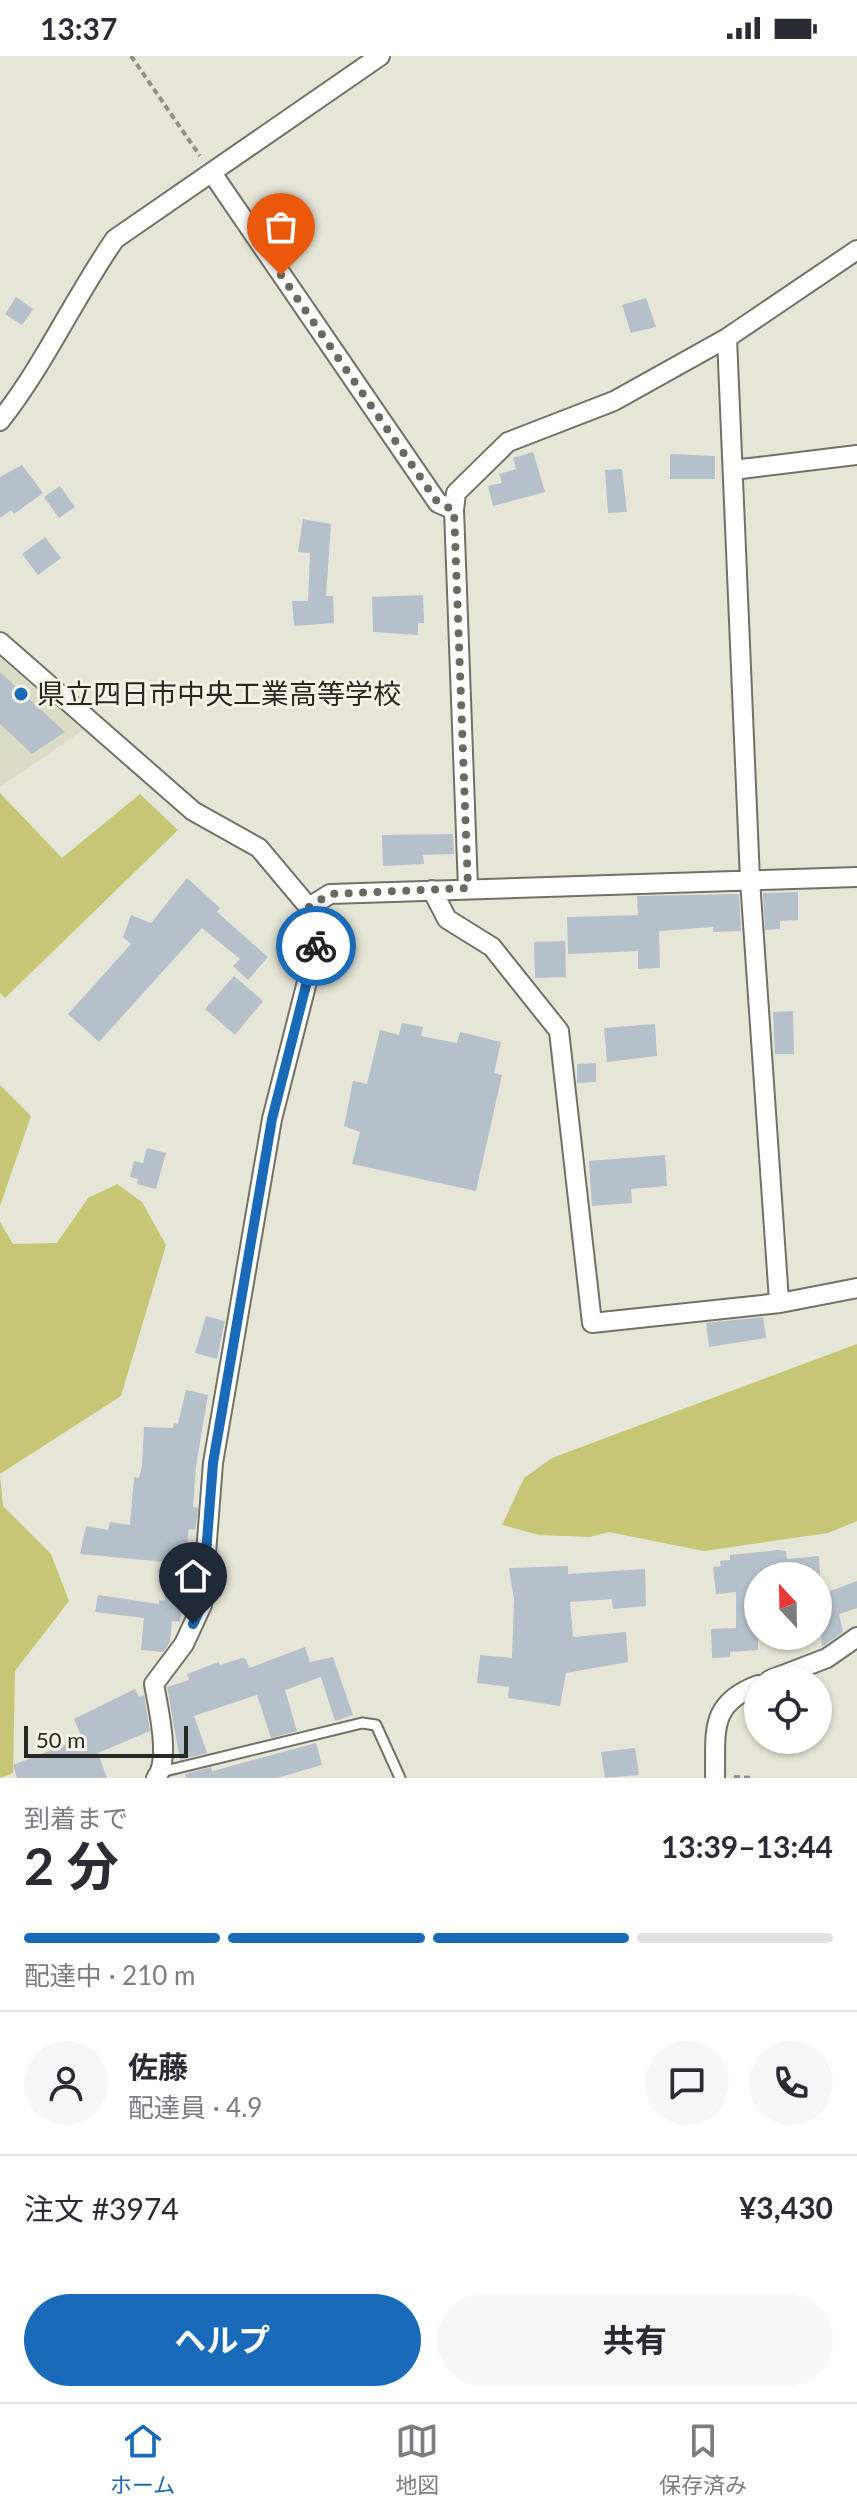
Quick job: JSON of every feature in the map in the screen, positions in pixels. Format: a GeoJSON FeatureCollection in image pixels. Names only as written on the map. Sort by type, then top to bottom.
{"type":"FeatureCollection","features":[{"type":"Feature","properties":{"kind":"street"},"geometry":{"type":"LineString","coordinates":[[0,421],[37,370],[89,276],[115,239],[380,56]]}},
{"type":"Feature","properties":{"kind":"street"},"geometry":{"type":"LineString","coordinates":[[212,173],[438,503],[454,510]]}},
{"type":"Feature","properties":{"kind":"street"},"geometry":{"type":"LineString","coordinates":[[468,888],[454,510],[456,493],[508,442],[614,401],[727,338],[857,250]]}},
{"type":"Feature","properties":{"kind":"street"},"geometry":{"type":"LineString","coordinates":[[727,338],[750,880],[779,1301]]}},
{"type":"Feature","properties":{"kind":"street"},"geometry":{"type":"LineString","coordinates":[[733,470],[857,455]]}},
{"type":"Feature","properties":{"kind":"street"},"geometry":{"type":"LineString","coordinates":[[0,642],[193,811],[259,848],[322,923],[272,1119],[213,1463],[202,1605],[184,1644],[154,1684],[162,1736],[159,1775]]}},
{"type":"Feature","properties":{"kind":"street"},"geometry":{"type":"LineString","coordinates":[[309,907],[330,894],[857,877]]}},
{"type":"Feature","properties":{"kind":"street"},"geometry":{"type":"LineString","coordinates":[[432,890],[447,919],[492,947],[559,1031],[592,1323],[779,1301],[857,1288]]}},
{"type":"Feature","properties":{"kind":"street"},"geometry":{"type":"LineString","coordinates":[[806,1666],[827,1658],[857,1637]]}},
{"type":"Feature","properties":{"kind":"street"},"geometry":{"type":"LineString","coordinates":[[715,1778],[716,1722],[727,1700],[744,1692]]}},
{"type":"Feature","properties":{"kind":"lane"},"geometry":{"type":"LineString","coordinates":[[159,1775],[362,1723],[376,1725],[400,1778]]}},
{"type":"Feature","properties":{"kind":"path"},"geometry":{"type":"LineString","coordinates":[[131,56],[212,173]]}},
{"type":"Feature","properties":{"kind":"shaded area","name":"県立四日市中央工業高等学校"},"geometry":{"type":"Polygon","coordinates":[[[0,658],[83,730],[0,787],[0,658]]]}},
{"type":"Feature","properties":{"kind":"shaded area"},"geometry":{"type":"Polygon","coordinates":[[[0,793],[62,858],[140,794],[178,830],[5,998],[0,993],[0,793]]]}},
{"type":"Feature","properties":{"kind":"shaded area"},"geometry":{"type":"Polygon","coordinates":[[[0,1085],[31,1116],[0,1206],[0,1085]]]}},
{"type":"Feature","properties":{"kind":"shaded area"},"geometry":{"type":"Polygon","coordinates":[[[117,1184],[142,1202],[166,1245],[121,1396],[0,1474],[0,1222],[13,1244],[57,1243],[88,1198],[117,1184]]]}},
{"type":"Feature","properties":{"kind":"shaded area"},"geometry":{"type":"Polygon","coordinates":[[[857,1344],[857,1521],[828,1533],[704,1551],[609,1532],[590,1537],[539,1535],[502,1525],[524,1478],[552,1458],[857,1344]]]}},
{"type":"Feature","properties":{"kind":"shaded area"},"geometry":{"type":"Polygon","coordinates":[[[0,1474],[3,1506],[51,1554],[69,1601],[15,1671],[13,1773],[0,1778],[0,1474]]]}},
{"type":"Feature","properties":{"kind":"building"},"geometry":{"type":"Polygon","coordinates":[[[16,297],[33,309],[22,325],[5,314],[16,297]]]}},
{"type":"Feature","properties":{"kind":"building"},"geometry":{"type":"Polygon","coordinates":[[[646,298],[656,327],[631,333],[622,305],[646,298]]]}},
{"type":"Feature","properties":{"kind":"building"},"geometry":{"type":"Polygon","coordinates":[[[533,452],[545,492],[493,506],[488,486],[502,483],[499,474],[516,469],[513,458],[533,452]]]}},
{"type":"Feature","properties":{"kind":"building"},"geometry":{"type":"Polygon","coordinates":[[[670,454],[715,456],[715,479],[670,479],[670,454]]]}},
{"type":"Feature","properties":{"kind":"building"},"geometry":{"type":"Polygon","coordinates":[[[22,465],[43,493],[14,514],[11,510],[0,518],[0,477],[22,465]]]}},
{"type":"Feature","properties":{"kind":"building"},"geometry":{"type":"Polygon","coordinates":[[[622,469],[627,512],[608,513],[605,470],[622,469]]]}},
{"type":"Feature","properties":{"kind":"building"},"geometry":{"type":"Polygon","coordinates":[[[60,486],[75,507],[59,518],[44,497],[60,486]]]}},
{"type":"Feature","properties":{"kind":"building"},"geometry":{"type":"Polygon","coordinates":[[[303,519],[331,524],[326,596],[333,596],[334,623],[294,626],[292,601],[308,601],[310,553],[298,552],[303,519]]]}},
{"type":"Feature","properties":{"kind":"building"},"geometry":{"type":"Polygon","coordinates":[[[45,537],[61,558],[38,575],[22,554],[45,537]]]}},
{"type":"Feature","properties":{"kind":"building"},"geometry":{"type":"Polygon","coordinates":[[[423,595],[424,623],[418,623],[418,635],[373,632],[372,597],[423,595]]]}},
{"type":"Feature","properties":{"kind":"building"},"geometry":{"type":"Polygon","coordinates":[[[0,672],[65,732],[32,754],[0,724],[0,672]]]}},
{"type":"Feature","properties":{"kind":"building"},"geometry":{"type":"Polygon","coordinates":[[[453,834],[454,854],[423,855],[424,864],[383,866],[382,835],[453,834]]]}},
{"type":"Feature","properties":{"kind":"building"},"geometry":{"type":"Polygon","coordinates":[[[187,878],[220,908],[217,912],[268,957],[248,980],[233,966],[240,959],[202,928],[99,1042],[68,1014],[131,944],[123,937],[131,915],[151,923],[187,878]]]}},
{"type":"Feature","properties":{"kind":"building"},"geometry":{"type":"Polygon","coordinates":[[[798,892],[798,920],[780,921],[780,929],[765,930],[763,893],[798,892]]]}},
{"type":"Feature","properties":{"kind":"building"},"geometry":{"type":"Polygon","coordinates":[[[739,894],[741,931],[713,932],[713,927],[659,931],[660,968],[638,969],[638,951],[568,954],[567,917],[638,915],[637,896],[739,894]]]}},
{"type":"Feature","properties":{"kind":"building"},"geometry":{"type":"Polygon","coordinates":[[[565,941],[566,977],[535,978],[534,942],[565,941]]]}},
{"type":"Feature","properties":{"kind":"building"},"geometry":{"type":"Polygon","coordinates":[[[234,976],[263,1001],[235,1035],[205,1009],[234,976]]]}},
{"type":"Feature","properties":{"kind":"building"},"geometry":{"type":"Polygon","coordinates":[[[793,1011],[794,1054],[775,1054],[773,1012],[793,1011]]]}},
{"type":"Feature","properties":{"kind":"building"},"geometry":{"type":"Polygon","coordinates":[[[402,1023],[423,1027],[421,1036],[457,1043],[460,1032],[501,1042],[494,1073],[502,1075],[476,1191],[352,1164],[360,1132],[344,1126],[353,1081],[367,1084],[380,1030],[399,1035],[402,1023]]]}},
{"type":"Feature","properties":{"kind":"building"},"geometry":{"type":"Polygon","coordinates":[[[655,1024],[657,1056],[607,1062],[604,1028],[655,1024]]]}},
{"type":"Feature","properties":{"kind":"building"},"geometry":{"type":"Polygon","coordinates":[[[596,1063],[596,1082],[577,1083],[577,1064],[596,1063]]]}},
{"type":"Feature","properties":{"kind":"building"},"geometry":{"type":"Polygon","coordinates":[[[147,1148],[166,1153],[156,1189],[137,1184],[138,1179],[130,1177],[134,1161],[143,1163],[147,1148]]]}},
{"type":"Feature","properties":{"kind":"building"},"geometry":{"type":"Polygon","coordinates":[[[665,1155],[667,1186],[631,1189],[632,1203],[592,1206],[589,1161],[665,1155]]]}},
{"type":"Feature","properties":{"kind":"building"},"geometry":{"type":"Polygon","coordinates":[[[206,1316],[225,1321],[217,1359],[195,1353],[206,1316]]]}},
{"type":"Feature","properties":{"kind":"building"},"geometry":{"type":"Polygon","coordinates":[[[763,1317],[766,1338],[709,1347],[706,1323],[763,1317]]]}},
{"type":"Feature","properties":{"kind":"building"},"geometry":{"type":"Polygon","coordinates":[[[186,1390],[208,1395],[196,1466],[193,1507],[198,1508],[197,1518],[195,1530],[189,1529],[178,1602],[182,1607],[180,1622],[172,1621],[170,1642],[163,1652],[141,1650],[144,1618],[95,1612],[98,1595],[159,1604],[159,1600],[165,1601],[166,1562],[80,1554],[86,1526],[108,1530],[110,1522],[130,1525],[134,1477],[139,1478],[142,1465],[144,1427],[173,1428],[174,1423],[178,1424],[186,1390]]]}},
{"type":"Feature","properties":{"kind":"building"},"geometry":{"type":"Polygon","coordinates":[[[778,1550],[786,1551],[787,1559],[819,1556],[819,1562],[744,1562],[744,1650],[758,1650],[730,1652],[730,1657],[712,1658],[711,1629],[736,1628],[736,1592],[716,1594],[713,1567],[721,1566],[720,1561],[730,1560],[730,1555],[778,1550]]]}},
{"type":"Feature","properties":{"kind":"building"},"geometry":{"type":"Polygon","coordinates":[[[568,1566],[568,1574],[645,1569],[646,1606],[613,1609],[612,1599],[570,1602],[573,1637],[626,1632],[628,1662],[566,1673],[560,1706],[508,1698],[509,1687],[477,1683],[480,1655],[512,1658],[514,1600],[509,1568],[568,1566]]]}},
{"type":"Feature","properties":{"kind":"building"},"geometry":{"type":"Polygon","coordinates":[[[857,1581],[857,1608],[839,1614],[843,1632],[832,1640],[832,1591],[857,1581]]]}},
{"type":"Feature","properties":{"kind":"building"},"geometry":{"type":"Polygon","coordinates":[[[305,1647],[310,1662],[333,1657],[353,1715],[335,1721],[321,1677],[285,1690],[297,1731],[271,1738],[257,1695],[194,1716],[207,1753],[180,1760],[167,1687],[189,1680],[187,1674],[219,1662],[220,1665],[242,1658],[246,1659],[249,1668],[305,1647]]]}},
{"type":"Feature","properties":{"kind":"building"},"geometry":{"type":"Polygon","coordinates":[[[135,1689],[139,1697],[144,1695],[150,1731],[98,1753],[107,1778],[17,1778],[13,1765],[82,1738],[74,1719],[135,1689]]]}},
{"type":"Feature","properties":{"kind":"building"},"geometry":{"type":"Polygon","coordinates":[[[316,1743],[322,1765],[277,1778],[186,1778],[185,1774],[211,1767],[214,1776],[213,1771],[316,1743]]]}},
{"type":"Feature","properties":{"kind":"building"},"geometry":{"type":"Polygon","coordinates":[[[635,1748],[639,1775],[605,1778],[601,1752],[635,1748]]]}},
{"type":"Feature","properties":{"kind":"way so far"},"geometry":{"type":"LineString","coordinates":[[281,275],[438,503],[454,510],[468,888],[330,894],[309,907],[322,923],[316,946]]}},
{"type":"Feature","properties":{"kind":"place","name":"県立四日市中央工業高等学校"},"geometry":{"type":"Point","coordinates":[21,694]}},
{"type":"Feature","properties":{"kind":"route"},"geometry":{"type":"LineString","coordinates":[[193,1624],[202,1605],[213,1463],[272,1119],[316,946]]}}]}
